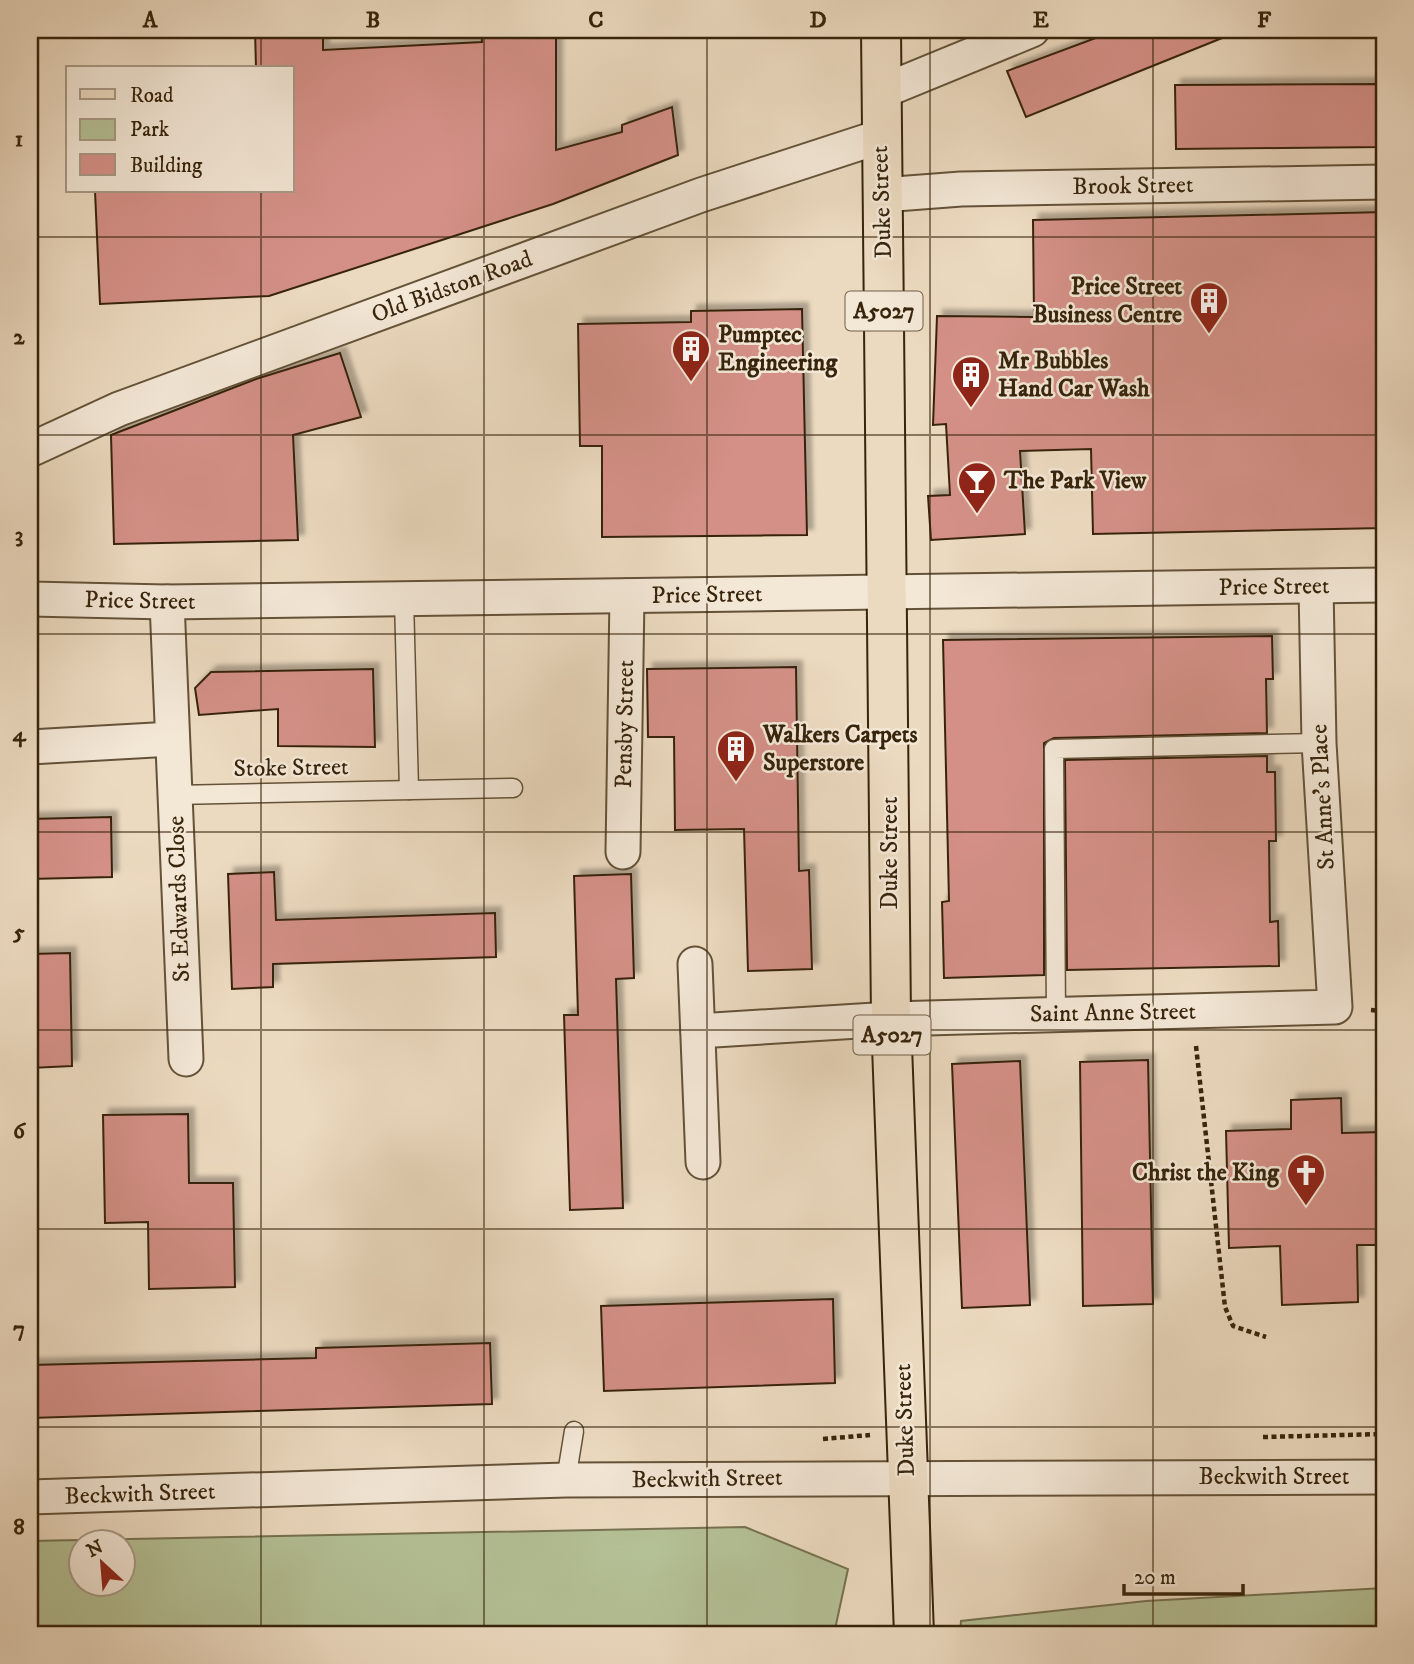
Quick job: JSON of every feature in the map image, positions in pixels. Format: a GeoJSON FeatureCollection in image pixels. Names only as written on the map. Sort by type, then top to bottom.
{"type":"FeatureCollection","features":[{"type":"Feature","properties":{"kind":"main road","name":"Duke Street"},"geometry":{"type":"LineString","coordinates":[[881,30],[879,138],[888,592],[891,1019],[906,1477],[914,1622]]}},
{"type":"Feature","properties":{"kind":"street"},"geometry":{"type":"LineString","coordinates":[[881,92],[1032,30]]}},
{"type":"Feature","properties":{"kind":"street","name":"Old Bidston Road"},"geometry":{"type":"LineString","coordinates":[[30,450],[119,409],[701,195],[879,138]]}},
{"type":"Feature","properties":{"kind":"street","name":"Brook Street"},"geometry":{"type":"LineString","coordinates":[[882,195],[961,189],[1384,182]]}},
{"type":"Feature","properties":{"kind":"street","name":"Price Street"},"geometry":{"type":"LineString","coordinates":[[30,599],[167,602],[1384,585]]}},
{"type":"Feature","properties":{"kind":"street","name":"St Anne's Place"},"geometry":{"type":"LineString","coordinates":[[1316,586],[1319,743],[1335,1007]]}},
{"type":"Feature","properties":{"kind":"street","name":"Pensby Street"},"geometry":{"type":"LineString","coordinates":[[623,852],[627,596]]}},
{"type":"Feature","properties":{"kind":"street","name":"St Edwards Close"},"geometry":{"type":"LineString","coordinates":[[167,602],[186,1059]]}},
{"type":"Feature","properties":{"kind":"street"},"geometry":{"type":"LineString","coordinates":[[30,747],[172,739]]}},
{"type":"Feature","properties":{"kind":"street"},"geometry":{"type":"LineString","coordinates":[[695,964],[703,1162]]}},
{"type":"Feature","properties":{"kind":"street","name":"Saint Anne Street"},"geometry":{"type":"LineString","coordinates":[[698,1031],[891,1019],[1335,1007]]}},
{"type":"Feature","properties":{"kind":"street","name":"Beckwith Street"},"geometry":{"type":"LineString","coordinates":[[30,1497],[566,1480],[1384,1477]]}},
{"type":"Feature","properties":{"kind":"lane"},"geometry":{"type":"LineString","coordinates":[[404,599],[409,790]]}},
{"type":"Feature","properties":{"kind":"lane"},"geometry":{"type":"LineString","coordinates":[[1056,1015],[1054,749],[1319,743]]}},
{"type":"Feature","properties":{"kind":"lane","name":"Stoke Street"},"geometry":{"type":"LineString","coordinates":[[175,795],[513,788]]}},
{"type":"Feature","properties":{"kind":"lane"},"geometry":{"type":"LineString","coordinates":[[566,1480],[574,1431]]}},
{"type":"Feature","properties":{"kind":"path"},"geometry":{"type":"LineString","coordinates":[[1192,1012],[1225,1307],[1233,1326],[1266,1337]]}},
{"type":"Feature","properties":{"kind":"green space"},"geometry":{"type":"Polygon","coordinates":[[[745,1527],[848,1569],[834,1634],[30,1634],[30,1541],[66,1540],[66,1598],[136,1598],[136,1539],[745,1527]]]}},
{"type":"Feature","properties":{"kind":"green space"},"geometry":{"type":"Polygon","coordinates":[[[1384,1588],[1384,1634],[960,1634],[961,1621],[1146,1601],[1384,1588]]]}},
{"type":"Feature","properties":{"kind":"building"},"geometry":{"type":"Polygon","coordinates":[[[255,30],[323,30],[323,50],[482,42],[481,30],[556,30],[556,150],[622,132],[622,125],[672,107],[678,155],[553,204],[269,296],[100,304],[95,192],[294,192],[294,66],[256,66],[255,30]]]}},
{"type":"Feature","properties":{"kind":"building"},"geometry":{"type":"Polygon","coordinates":[[[1117,30],[1237,32],[1026,117],[1007,71],[1117,30]]]}},
{"type":"Feature","properties":{"kind":"building"},"geometry":{"type":"Polygon","coordinates":[[[1384,84],[1384,147],[1176,149],[1175,85],[1384,84]]]}},
{"type":"Feature","properties":{"kind":"building","name":"Price Street Business Centre"},"geometry":{"type":"Polygon","coordinates":[[[1384,212],[1384,528],[1093,534],[1091,449],[1020,451],[1025,534],[931,540],[928,496],[950,495],[946,424],[933,425],[937,316],[1034,317],[1033,220],[1384,212]]]}},
{"type":"Feature","properties":{"kind":"building","name":"Pumptec Engineering"},"geometry":{"type":"Polygon","coordinates":[[[802,309],[807,535],[602,537],[602,446],[580,446],[578,324],[691,322],[691,311],[802,309]]]}},
{"type":"Feature","properties":{"kind":"building"},"geometry":{"type":"Polygon","coordinates":[[[340,353],[361,417],[293,435],[298,540],[114,544],[111,435],[256,379],[340,353]]]}},
{"type":"Feature","properties":{"kind":"building"},"geometry":{"type":"Polygon","coordinates":[[[1272,636],[1273,679],[1266,679],[1267,733],[1054,738],[1044,743],[1044,975],[944,978],[942,902],[949,901],[943,640],[1272,636]]]}},
{"type":"Feature","properties":{"kind":"building","name":"Walkers Carpets Superstore"},"geometry":{"type":"Polygon","coordinates":[[[796,667],[799,871],[809,870],[812,969],[748,971],[744,829],[675,830],[674,737],[648,737],[647,669],[796,667]]]}},
{"type":"Feature","properties":{"kind":"building"},"geometry":{"type":"Polygon","coordinates":[[[373,669],[375,747],[278,746],[278,709],[199,715],[195,688],[211,672],[373,669]]]}},
{"type":"Feature","properties":{"kind":"building"},"geometry":{"type":"Polygon","coordinates":[[[1267,756],[1267,772],[1275,772],[1276,841],[1269,841],[1270,922],[1278,921],[1279,966],[1067,970],[1065,760],[1267,756]]]}},
{"type":"Feature","properties":{"kind":"building"},"geometry":{"type":"Polygon","coordinates":[[[111,817],[112,877],[30,879],[30,819],[111,817]]]}},
{"type":"Feature","properties":{"kind":"building"},"geometry":{"type":"Polygon","coordinates":[[[274,872],[276,920],[495,913],[496,957],[273,964],[273,987],[232,989],[228,874],[274,872]]]}},
{"type":"Feature","properties":{"kind":"building"},"geometry":{"type":"Polygon","coordinates":[[[631,874],[634,978],[616,979],[623,1208],[570,1210],[564,1015],[578,1015],[574,876],[631,874]]]}},
{"type":"Feature","properties":{"kind":"building"},"geometry":{"type":"Polygon","coordinates":[[[70,953],[72,1066],[30,1068],[30,954],[70,953]]]}},
{"type":"Feature","properties":{"kind":"building"},"geometry":{"type":"Polygon","coordinates":[[[1148,1060],[1153,1304],[1083,1306],[1080,1062],[1148,1060]]]}},
{"type":"Feature","properties":{"kind":"building"},"geometry":{"type":"Polygon","coordinates":[[[1020,1061],[1030,1305],[962,1308],[952,1064],[1020,1061]]]}},
{"type":"Feature","properties":{"kind":"building","name":"Christ the King"},"geometry":{"type":"Polygon","coordinates":[[[1341,1098],[1342,1133],[1383,1132],[1384,1245],[1357,1245],[1358,1302],[1282,1305],[1280,1246],[1229,1248],[1226,1131],[1291,1129],[1291,1100],[1341,1098]]]}},
{"type":"Feature","properties":{"kind":"building"},"geometry":{"type":"Polygon","coordinates":[[[188,1114],[189,1183],[233,1183],[235,1287],[149,1289],[148,1222],[105,1223],[103,1115],[188,1114]]]}},
{"type":"Feature","properties":{"kind":"building"},"geometry":{"type":"Polygon","coordinates":[[[833,1299],[835,1383],[604,1391],[601,1306],[833,1299]]]}},
{"type":"Feature","properties":{"kind":"building"},"geometry":{"type":"Polygon","coordinates":[[[490,1343],[492,1404],[30,1418],[30,1365],[316,1358],[316,1348],[490,1343]]]}},
{"type":"Feature","properties":{"kind":"place","name":"Price Street Business Centre"},"geometry":{"type":"Point","coordinates":[1209,335]}},
{"type":"Feature","properties":{"kind":"place","name":"Pumptec Engineering"},"geometry":{"type":"Point","coordinates":[691,383]}},
{"type":"Feature","properties":{"kind":"place","name":"Mr Bubbles Hand Car Wash"},"geometry":{"type":"Point","coordinates":[971,409]}},
{"type":"Feature","properties":{"kind":"place","name":"The Park View"},"geometry":{"type":"Point","coordinates":[977,515]}},
{"type":"Feature","properties":{"kind":"place","name":"Walkers Carpets Superstore"},"geometry":{"type":"Point","coordinates":[736,783]}},
{"type":"Feature","properties":{"kind":"place","name":"Christ the King"},"geometry":{"type":"Point","coordinates":[1306,1207]}}]}
